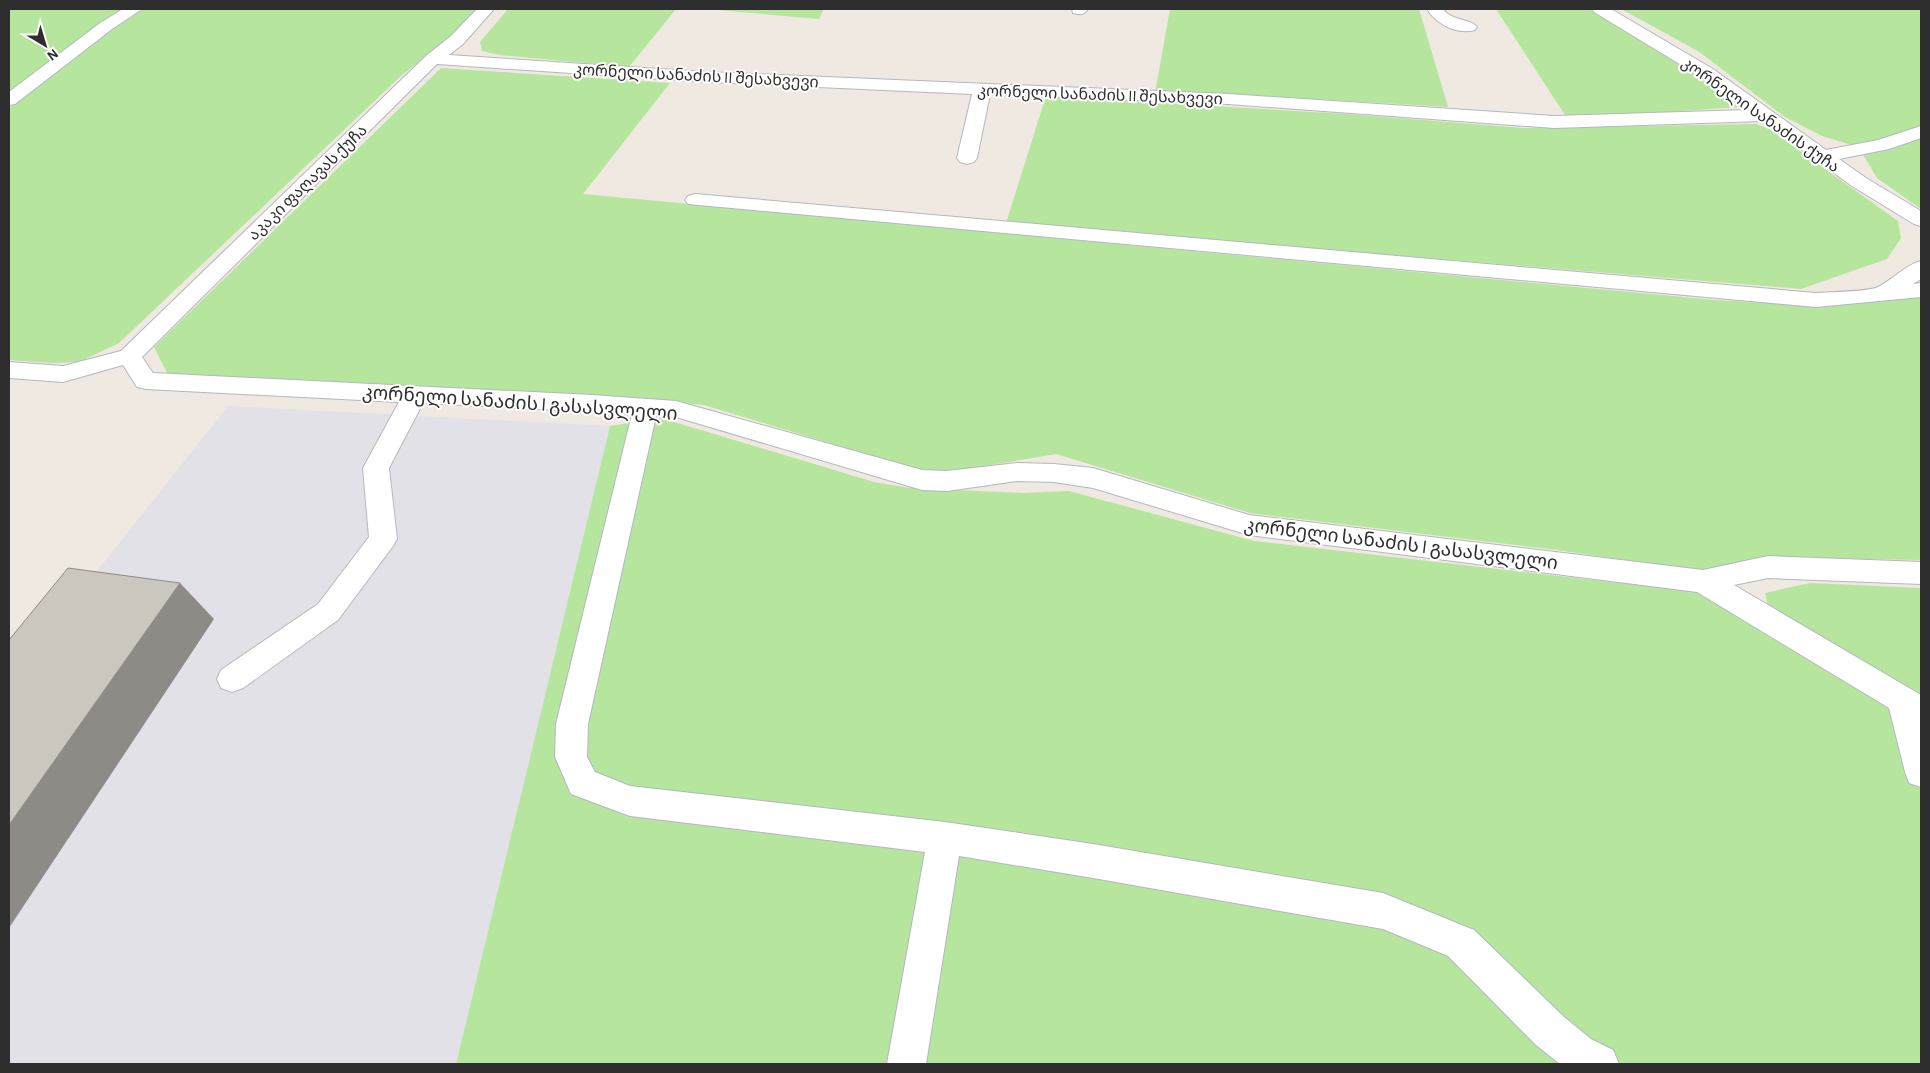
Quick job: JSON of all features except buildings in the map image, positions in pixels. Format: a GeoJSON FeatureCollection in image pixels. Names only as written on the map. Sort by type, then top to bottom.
{"type":"FeatureCollection","features":[{"type":"Feature","properties":{"kind":"street"},"geometry":{"type":"LineString","coordinates":[[9,100],[106,26],[134,9]]}},
{"type":"Feature","properties":{"kind":"street","name":"აკაკი ფაღავას ქუჩა"},"geometry":{"type":"LineString","coordinates":[[129,356],[433,58],[457,40],[486,9]]}},
{"type":"Feature","properties":{"kind":"street"},"geometry":{"type":"LineString","coordinates":[[1436,9],[1438,15],[1453,24],[1469,27]]}},
{"type":"Feature","properties":{"kind":"street","name":"კორნელი სანაძის ქუჩა"},"geometry":{"type":"LineString","coordinates":[[1600,9],[1706,73],[1768,115],[1859,182],[1920,221]]}},
{"type":"Feature","properties":{"kind":"street","name":"კორნელი სანაძის II შესახვევი"},"geometry":{"type":"LineString","coordinates":[[433,58],[696,77],[1228,99],[1554,122],[1768,115]]}},
{"type":"Feature","properties":{"kind":"street"},"geometry":{"type":"LineString","coordinates":[[967,158],[982,89]]}},
{"type":"Feature","properties":{"kind":"street"},"geometry":{"type":"LineString","coordinates":[[1824,156],[1882,145],[1921,132]]}},
{"type":"Feature","properties":{"kind":"street"},"geometry":{"type":"LineString","coordinates":[[695,200],[1816,300],[1921,290]]}},
{"type":"Feature","properties":{"kind":"street"},"geometry":{"type":"LineString","coordinates":[[1882,294],[1914,274],[1921,266]]}},
{"type":"Feature","properties":{"kind":"street"},"geometry":{"type":"LineString","coordinates":[[13,375],[63,374],[129,356]]}},
{"type":"Feature","properties":{"kind":"street","name":"კორნელი სანაძის I გასასვლელი"},"geometry":{"type":"LineString","coordinates":[[129,356],[146,381],[676,409],[922,480],[947,481],[1016,472],[1054,473],[1093,478],[1249,525],[1703,581],[1912,706]]}},
{"type":"Feature","properties":{"kind":"street"},"geometry":{"type":"LineString","coordinates":[[232,679],[328,612],[383,539],[376,468],[415,394]]}},
{"type":"Feature","properties":{"kind":"street"},"geometry":{"type":"LineString","coordinates":[[646,407],[572,724],[571,758],[583,783],[630,801],[945,838],[1093,861],[1383,911],[1462,943],[1550,1031],[1576,1053],[1599,1064]]}},
{"type":"Feature","properties":{"kind":"street"},"geometry":{"type":"LineString","coordinates":[[1703,581],[1768,567],[1921,573]]}},
{"type":"Feature","properties":{"kind":"street"},"geometry":{"type":"LineString","coordinates":[[1912,706],[1921,772]]}},
{"type":"Feature","properties":{"kind":"street"},"geometry":{"type":"LineString","coordinates":[[906,1064],[945,838]]}},
{"type":"Feature","properties":{"kind":"shaded area"},"geometry":{"type":"Polygon","coordinates":[[[228,406],[610,426],[456,1064],[9,1064],[9,682],[228,406]]]}},
{"type":"Feature","properties":{"kind":"green space"},"geometry":{"type":"Polygon","coordinates":[[[9,9],[124,9],[9,92],[9,9]]]}},
{"type":"Feature","properties":{"kind":"green space"},"geometry":{"type":"Polygon","coordinates":[[[144,9],[478,9],[455,35],[403,74],[119,343],[79,362],[52,363],[9,360],[9,108],[105,33],[144,9]]]}},
{"type":"Feature","properties":{"kind":"green space"},"geometry":{"type":"Polygon","coordinates":[[[508,9],[676,9],[629,67],[500,55],[482,51],[480,42],[508,9]]]}},
{"type":"Feature","properties":{"kind":"green space"},"geometry":{"type":"Polygon","coordinates":[[[707,9],[824,9],[819,19],[707,9]]]}},
{"type":"Feature","properties":{"kind":"green space"},"geometry":{"type":"Polygon","coordinates":[[[1170,9],[1419,9],[1448,107],[1251,95],[1155,93],[1170,9]]]}},
{"type":"Feature","properties":{"kind":"green space"},"geometry":{"type":"Polygon","coordinates":[[[1496,9],[1589,9],[1686,68],[1738,107],[1656,113],[1565,115],[1496,9]]]}},
{"type":"Feature","properties":{"kind":"green space"},"geometry":{"type":"Polygon","coordinates":[[[1621,9],[1921,9],[1921,209],[1877,178],[1862,153],[1848,144],[1822,136],[1785,117],[1698,51],[1621,9]]]}},
{"type":"Feature","properties":{"kind":"green space"},"geometry":{"type":"Polygon","coordinates":[[[441,68],[670,83],[583,194],[1715,300],[1817,306],[1921,296],[1921,560],[1768,557],[1709,577],[1664,566],[1557,550],[1250,513],[1056,454],[967,469],[936,471],[891,467],[846,448],[704,405],[597,395],[233,378],[167,373],[154,347],[441,68]]]}},
{"type":"Feature","properties":{"kind":"green space"},"geometry":{"type":"Polygon","coordinates":[[[1046,96],[1347,114],[1524,128],[1756,124],[1769,129],[1898,221],[1901,238],[1887,259],[1801,289],[1006,223],[1046,96]]]}},
{"type":"Feature","properties":{"kind":"green space"},"geometry":{"type":"Polygon","coordinates":[[[661,418],[874,482],[910,488],[1023,493],[1069,491],[1254,541],[1697,592],[1921,728],[1921,1064],[456,1064],[610,426],[661,418]]]}},
{"type":"Feature","properties":{"kind":"green space"},"geometry":{"type":"Polygon","coordinates":[[[1810,583],[1921,588],[1921,698],[1907,692],[1769,611],[1765,593],[1810,583]]]}}]}
